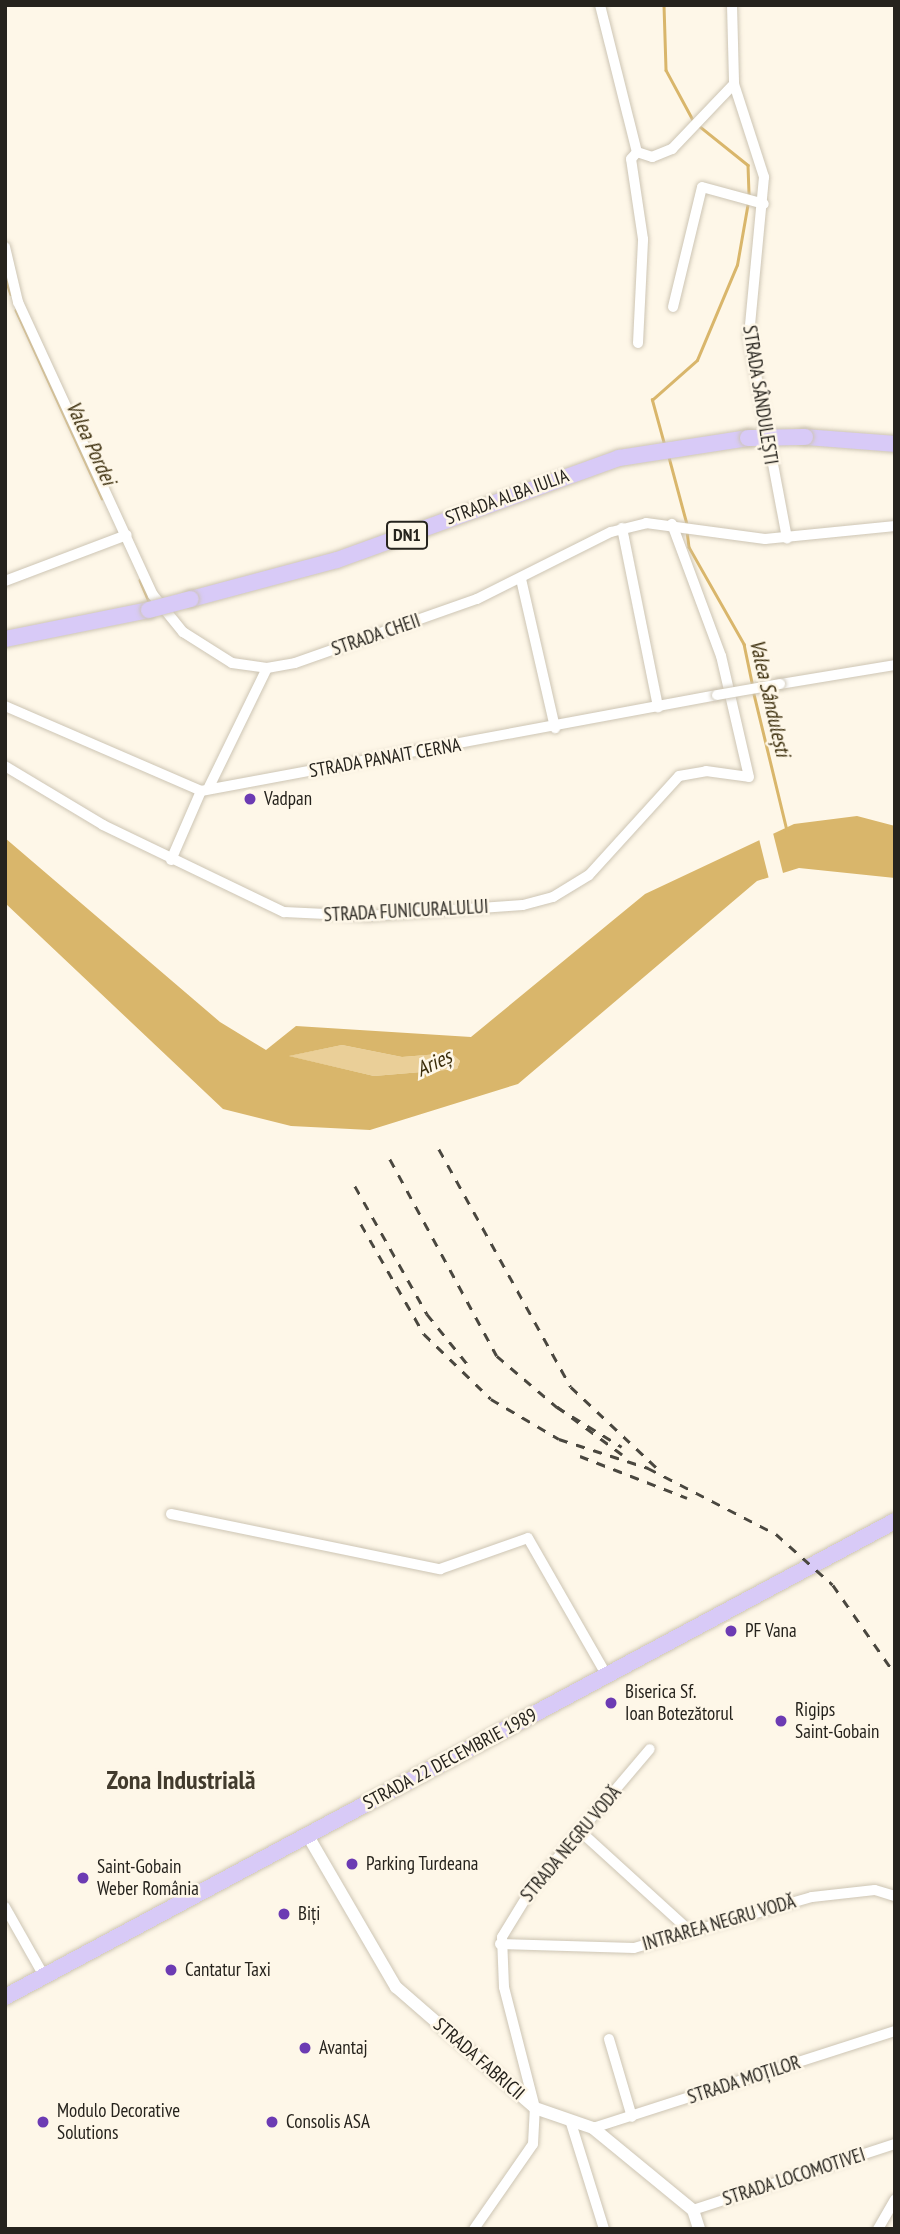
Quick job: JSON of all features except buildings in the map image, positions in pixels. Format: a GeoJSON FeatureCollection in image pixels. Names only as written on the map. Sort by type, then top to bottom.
{"type":"FeatureCollection","features":[{"type":"Feature","properties":{"kind":"main road","name":"STRADA ALBA IULIA"},"geometry":{"type":"LineString","coordinates":[[5,639],[149,610],[337,560],[619,458],[702,442],[748,438],[805,437],[895,444]]}},
{"type":"Feature","properties":{"kind":"main road","name":"STRADA 22 DECEMBRIE 1989"},"geometry":{"type":"LineString","coordinates":[[5,1997],[895,1521]]}},
{"type":"Feature","properties":{"kind":"street"},"geometry":{"type":"LineString","coordinates":[[600,5],[637,152],[630,168],[643,239],[638,343]]}},
{"type":"Feature","properties":{"kind":"street","name":"STRADA SÂNDULEȘTI"},"geometry":{"type":"LineString","coordinates":[[732,5],[734,84],[762,163],[764,204],[747,314],[787,538]]}},
{"type":"Feature","properties":{"kind":"street"},"geometry":{"type":"LineString","coordinates":[[637,152],[664,153],[692,129],[734,84]]}},
{"type":"Feature","properties":{"kind":"street"},"geometry":{"type":"LineString","coordinates":[[673,307],[701,189],[738,194],[764,204]]}},
{"type":"Feature","properties":{"kind":"street","name":"STRADA CHEII"},"geometry":{"type":"LineString","coordinates":[[5,247],[23,313],[127,535],[152,595],[172,622],[232,663],[267,668],[445,612],[521,579],[622,528],[676,524],[696,529],[787,538],[895,526]]}},
{"type":"Feature","properties":{"kind":"street","name":"STRADA FUNICURALULUI"},"geometry":{"type":"LineString","coordinates":[[5,766],[171,860],[253,902],[305,915],[523,905],[562,893],[589,875],[679,776],[706,771],[749,777],[721,656],[676,524]]}},
{"type":"Feature","properties":{"kind":"street"},"geometry":{"type":"LineString","coordinates":[[622,528],[658,707]]}},
{"type":"Feature","properties":{"kind":"street"},"geometry":{"type":"LineString","coordinates":[[5,581],[127,535]]}},
{"type":"Feature","properties":{"kind":"street"},"geometry":{"type":"LineString","coordinates":[[521,579],[555,728]]}},
{"type":"Feature","properties":{"kind":"street","name":"STRADA PANAIT CERNA"},"geometry":{"type":"LineString","coordinates":[[205,789],[895,665]]}},
{"type":"Feature","properties":{"kind":"street"},"geometry":{"type":"LineString","coordinates":[[171,860],[267,668]]}},
{"type":"Feature","properties":{"kind":"street"},"geometry":{"type":"LineString","coordinates":[[5,706],[205,789]]}},
{"type":"Feature","properties":{"kind":"street"},"geometry":{"type":"LineString","coordinates":[[171,1514],[440,1569],[528,1538],[606,1674]]}},
{"type":"Feature","properties":{"kind":"street","name":"STRADA NEGRU VODĂ"},"geometry":{"type":"LineString","coordinates":[[500,1944],[532,1888],[650,1749]]}},
{"type":"Feature","properties":{"kind":"street"},"geometry":{"type":"LineString","coordinates":[[580,1831],[691,1932]]}},
{"type":"Feature","properties":{"kind":"street","name":"STRADA FABRICII"},"geometry":{"type":"LineString","coordinates":[[308,1836],[396,1987],[535,2108],[571,2123],[593,2128],[693,2210]]}},
{"type":"Feature","properties":{"kind":"street","name":"INTRAREA NEGRU VODĂ"},"geometry":{"type":"LineString","coordinates":[[500,1944],[634,1948],[813,1897],[875,1890],[895,1896]]}},
{"type":"Feature","properties":{"kind":"street"},"geometry":{"type":"LineString","coordinates":[[5,1907],[44,1976]]}},
{"type":"Feature","properties":{"kind":"street"},"geometry":{"type":"LineString","coordinates":[[474,2229],[533,2144],[535,2108],[504,1987],[500,1944]]}},
{"type":"Feature","properties":{"kind":"street","name":"STRADA MOȚILOR"},"geometry":{"type":"LineString","coordinates":[[593,2128],[895,2031]]}},
{"type":"Feature","properties":{"kind":"street"},"geometry":{"type":"LineString","coordinates":[[609,2039],[632,2117]]}},
{"type":"Feature","properties":{"kind":"street"},"geometry":{"type":"LineString","coordinates":[[571,2123],[604,2229]]}},
{"type":"Feature","properties":{"kind":"street","name":"STRADA LOCOMOTIVEI"},"geometry":{"type":"LineString","coordinates":[[693,2210],[895,2144]]}},
{"type":"Feature","properties":{"kind":"street"},"geometry":{"type":"LineString","coordinates":[[878,2229],[895,2200]]}},
{"type":"Feature","properties":{"kind":"street"},"geometry":{"type":"LineString","coordinates":[[693,2210],[699,2229]]}},
{"type":"Feature","properties":{"kind":"shaded area"},"geometry":{"type":"Polygon","coordinates":[[[857,816],[895,826],[895,878],[799,868],[757,881],[518,1084],[370,1130],[291,1126],[223,1109],[5,903],[5,838],[220,1022],[266,1050],[296,1026],[471,1037],[645,894],[794,824],[857,816]],[[342,1045],[289,1056],[374,1076],[457,1069],[460,1061],[451,1053],[402,1057],[342,1045]]]}},
{"type":"Feature","properties":{"kind":"shaded area"},"geometry":{"type":"Polygon","coordinates":[[[342,1045],[402,1057],[451,1053],[460,1061],[457,1069],[374,1076],[288,1056],[342,1045]]]}},
{"type":"Feature","properties":{"kind":"pier"},"geometry":{"type":"Polygon","coordinates":[[[772,829],[784,877],[769,880],[757,833],[772,829]]]}},
{"type":"Feature","properties":{"kind":"waterway","name":"Valea Sândulești"},"geometry":{"type":"LineString","coordinates":[[664,5],[666,70],[693,120]]}},
{"type":"Feature","properties":{"kind":"waterway","name":"Valea Sândulești"},"geometry":{"type":"LineString","coordinates":[[698,125],[748,165],[749,195]]}},
{"type":"Feature","properties":{"kind":"waterway","name":"Valea Sândulești"},"geometry":{"type":"LineString","coordinates":[[664,444],[652,400],[697,360],[737,265],[748,202]]}},
{"type":"Feature","properties":{"kind":"waterway","name":"Valea Pordei"},"geometry":{"type":"LineString","coordinates":[[5,277],[11,294]]}},
{"type":"Feature","properties":{"kind":"waterway","name":"Valea Pordei"},"geometry":{"type":"LineString","coordinates":[[16,310],[102,498]]}},
{"type":"Feature","properties":{"kind":"waterway","name":"Valea Sândulești"},"geometry":{"type":"LineString","coordinates":[[669,457],[687,524]]}},
{"type":"Feature","properties":{"kind":"waterway","name":"Valea Sândulești"},"geometry":{"type":"LineString","coordinates":[[687,531],[689,547],[744,644],[753,687]]}},
{"type":"Feature","properties":{"kind":"waterway","name":"Valea Pordei"},"geometry":{"type":"LineString","coordinates":[[140,580],[150,603]]}},
{"type":"Feature","properties":{"kind":"waterway","name":"Valea Sândulești"},"geometry":{"type":"LineString","coordinates":[[754,694],[787,830]]}},
{"type":"Feature","properties":{"kind":"railway"},"geometry":{"type":"LineString","coordinates":[[439,1149],[571,1387],[656,1467]]}},
{"type":"Feature","properties":{"kind":"railway"},"geometry":{"type":"LineString","coordinates":[[390,1159],[497,1356],[557,1407]]}},
{"type":"Feature","properties":{"kind":"railway"},"geometry":{"type":"LineString","coordinates":[[355,1186],[427,1314],[469,1366]]}},
{"type":"Feature","properties":{"kind":"railway"},"geometry":{"type":"LineString","coordinates":[[361,1224],[424,1334],[491,1399],[559,1439],[648,1468],[776,1534],[833,1585],[895,1674]]}},
{"type":"Feature","properties":{"kind":"railway"},"geometry":{"type":"LineString","coordinates":[[622,1447],[557,1407],[622,1455]]}},
{"type":"Feature","properties":{"kind":"railway"},"geometry":{"type":"LineString","coordinates":[[580,1456],[687,1498]]}},
{"type":"Feature","properties":{"kind":"place","name":"Vadpan"},"geometry":{"type":"Point","coordinates":[250,799]}},
{"type":"Feature","properties":{"kind":"place","name":"PF Vana"},"geometry":{"type":"Point","coordinates":[731,1631]}},
{"type":"Feature","properties":{"kind":"place","name":"Biserica Sf. Ioan Botezătorul"},"geometry":{"type":"Point","coordinates":[611,1703]}},
{"type":"Feature","properties":{"kind":"place","name":"Rigips Saint-Gobain"},"geometry":{"type":"Point","coordinates":[781,1721]}},
{"type":"Feature","properties":{"kind":"place","name":"Parking Turdeana"},"geometry":{"type":"Point","coordinates":[352,1864]}},
{"type":"Feature","properties":{"kind":"place","name":"Saint-Gobain Weber România"},"geometry":{"type":"Point","coordinates":[83,1878]}},
{"type":"Feature","properties":{"kind":"place","name":"Biți"},"geometry":{"type":"Point","coordinates":[284,1914]}},
{"type":"Feature","properties":{"kind":"place","name":"Cantatur Taxi"},"geometry":{"type":"Point","coordinates":[171,1970]}},
{"type":"Feature","properties":{"kind":"place","name":"Avantaj"},"geometry":{"type":"Point","coordinates":[305,2048]}},
{"type":"Feature","properties":{"kind":"place","name":"Modulo Decorative Solutions"},"geometry":{"type":"Point","coordinates":[43,2122]}},
{"type":"Feature","properties":{"kind":"place","name":"Consolis ASA"},"geometry":{"type":"Point","coordinates":[272,2122]}},
{"type":"Feature","properties":{"kind":"district","name":"Zona Industrială"},"geometry":{"type":"Point","coordinates":[181,1780]}},
{"type":"Feature","properties":{"kind":"water label","name":"Arieș"},"geometry":{"type":"Point","coordinates":[434,1063]}}]}
